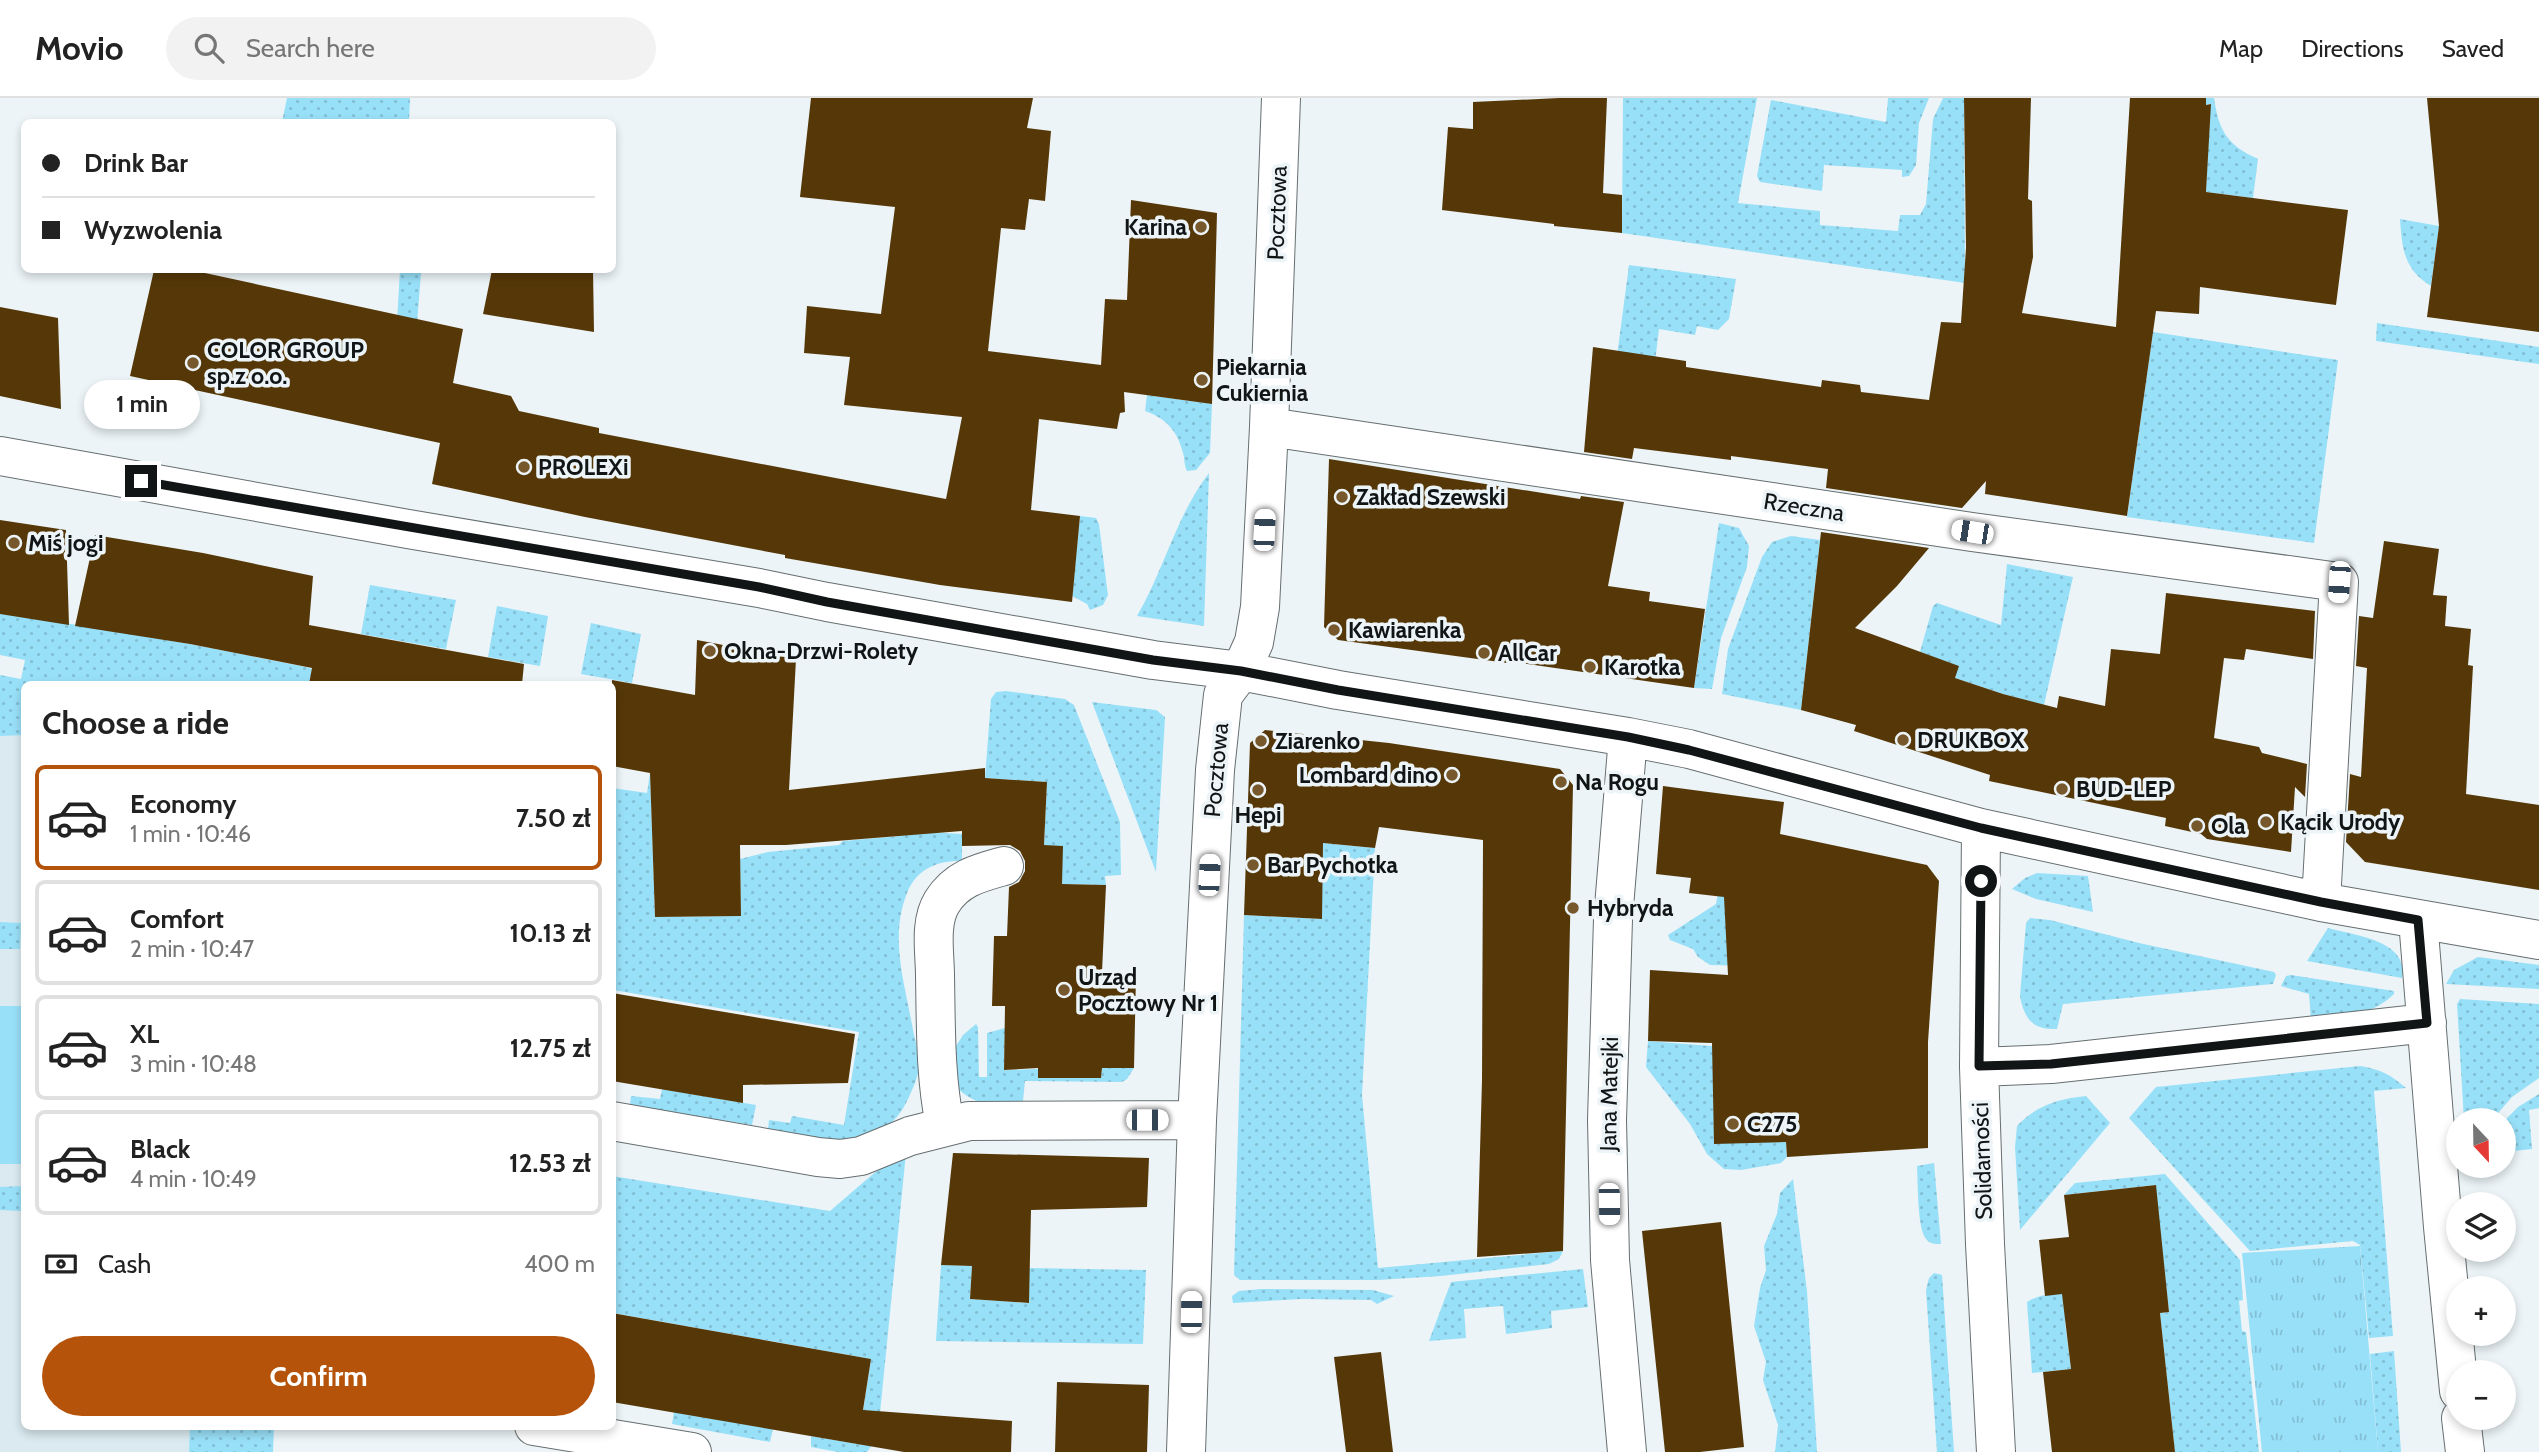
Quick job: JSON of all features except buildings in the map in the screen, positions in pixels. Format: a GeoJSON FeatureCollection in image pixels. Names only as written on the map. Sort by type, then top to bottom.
{"type":"FeatureCollection","features":[{"type":"Feature","properties":{"kind":"street","name":"Pocztowa"},"geometry":{"type":"LineString","coordinates":[[1186,1452],[1197,1120],[1215,770],[1223,695],[1241,671],[1254,642],[1260,607],[1280,98]]}},
{"type":"Feature","properties":{"kind":"street","name":"Rzeczna"},"geometry":{"type":"LineString","coordinates":[[1269,427],[1972,532],[2339,582],[2321,902]]}},
{"type":"Feature","properties":{"kind":"street"},"geometry":{"type":"LineString","coordinates":[[0,456],[759,587],[827,602],[1153,660],[1241,671],[1628,737],[1689,750],[1981,828],[2321,902],[2539,940]]}},
{"type":"Feature","properties":{"kind":"street","name":"Jana Matejki"},"geometry":{"type":"LineString","coordinates":[[1628,737],[1614,919],[1607,1120],[1610,1260],[1628,1452]]}},
{"type":"Feature","properties":{"kind":"street","name":"Solidarności"},"geometry":{"type":"LineString","coordinates":[[1981,828],[1979,1066],[1985,1255],[1996,1452]]}},
{"type":"Feature","properties":{"kind":"street"},"geometry":{"type":"LineString","coordinates":[[945,1125],[936,1064],[934,927],[940,905],[953,888],[970,875],[1004,866]]}},
{"type":"Feature","properties":{"kind":"street"},"geometry":{"type":"LineString","coordinates":[[2418,920],[2442,1227],[2456,1360]]}},
{"type":"Feature","properties":{"kind":"street"},"geometry":{"type":"LineString","coordinates":[[1979,1066],[2051,1064],[2427,1023]]}},
{"type":"Feature","properties":{"kind":"street"},"geometry":{"type":"LineString","coordinates":[[616,1122],[840,1159],[861,1156],[945,1125],[998,1119],[1197,1120]]}},
{"type":"Feature","properties":{"kind":"street"},"geometry":{"type":"LineString","coordinates":[[558,1430],[692,1452]]}},
{"type":"Feature","properties":{"kind":"street"},"geometry":{"type":"LineString","coordinates":[[2462,1430],[2465,1452]]}},
{"type":"Feature","properties":{"kind":"shaded area"},"geometry":{"type":"Polygon","coordinates":[[[0,688],[21,688],[21,1430],[272,1430],[271,1452],[0,1452],[0,688]]]}},
{"type":"Feature","properties":{"kind":"green space"},"geometry":{"type":"Polygon","coordinates":[[[287,98],[410,98],[409,119],[283,119],[287,98]]]}},
{"type":"Feature","properties":{"kind":"green space"},"geometry":{"type":"Polygon","coordinates":[[[1623,98],[1757,98],[1738,203],[1820,211],[1820,225],[1898,231],[1900,215],[1920,215],[1926,204],[1933,119],[1943,98],[1964,98],[1965,283],[1622,233],[1623,98]]]}},
{"type":"Feature","properties":{"kind":"green space"},"geometry":{"type":"Polygon","coordinates":[[[1888,98],[1929,98],[1919,123],[1916,165],[1909,176],[1902,177],[1902,170],[1824,165],[1822,191],[1760,182],[1757,176],[1771,100],[1886,122],[1888,98]]]}},
{"type":"Feature","properties":{"kind":"green space"},"geometry":{"type":"Polygon","coordinates":[[[2206,98],[2214,98],[2226,136],[2247,154],[2258,159],[2253,198],[2206,192],[2210,104],[2206,105],[2206,98]]]}},
{"type":"Feature","properties":{"kind":"green space"},"geometry":{"type":"Polygon","coordinates":[[[2400,219],[2439,226],[2431,286],[2415,273],[2406,257],[2400,219]]]}},
{"type":"Feature","properties":{"kind":"green space"},"geometry":{"type":"Polygon","coordinates":[[[1629,265],[1736,279],[1729,319],[1718,330],[1697,326],[1695,335],[1659,329],[1655,362],[1617,356],[1629,265]]]}},
{"type":"Feature","properties":{"kind":"green space"},"geometry":{"type":"Polygon","coordinates":[[[400,273],[421,273],[409,425],[391,423],[400,273]]]}},
{"type":"Feature","properties":{"kind":"green space"},"geometry":{"type":"Polygon","coordinates":[[[2377,323],[2539,347],[2539,364],[2376,341],[2377,323]]]}},
{"type":"Feature","properties":{"kind":"green space"},"geometry":{"type":"Polygon","coordinates":[[[2153,332],[2338,360],[2314,543],[2127,517],[2153,332]]]}},
{"type":"Feature","properties":{"kind":"green space"},"geometry":{"type":"Polygon","coordinates":[[[1147,395],[1212,404],[1210,453],[1196,470],[1187,471],[1181,445],[1170,427],[1145,411],[1147,395]]]}},
{"type":"Feature","properties":{"kind":"green space"},"geometry":{"type":"Polygon","coordinates":[[[1209,473],[1204,626],[1137,616],[1188,507],[1209,473]]]}},
{"type":"Feature","properties":{"kind":"green space"},"geometry":{"type":"Polygon","coordinates":[[[1080,516],[1096,518],[1099,524],[1108,595],[1103,605],[1090,610],[1087,604],[1072,596],[1080,516]]]}},
{"type":"Feature","properties":{"kind":"green space"},"geometry":{"type":"Polygon","coordinates":[[[1719,523],[1739,528],[1749,546],[1747,567],[1721,638],[1712,689],[1694,688],[1719,523]]]}},
{"type":"Feature","properties":{"kind":"green space"},"geometry":{"type":"Polygon","coordinates":[[[1791,536],[1820,540],[1801,710],[1722,694],[1728,649],[1762,557],[1772,542],[1791,536]]]}},
{"type":"Feature","properties":{"kind":"green space"},"geometry":{"type":"Polygon","coordinates":[[[2007,564],[2073,577],[2044,705],[1955,678],[1958,666],[1928,655],[1916,666],[1933,606],[1937,603],[2001,625],[2007,564]]]}},
{"type":"Feature","properties":{"kind":"green space"},"geometry":{"type":"Polygon","coordinates":[[[370,585],[456,600],[446,649],[361,634],[370,585]]]}},
{"type":"Feature","properties":{"kind":"green space"},"geometry":{"type":"Polygon","coordinates":[[[497,606],[548,616],[540,666],[488,657],[497,606]]]}},
{"type":"Feature","properties":{"kind":"green space"},"geometry":{"type":"Polygon","coordinates":[[[0,612],[190,644],[312,669],[310,681],[21,681],[21,735],[0,736],[0,675],[21,679],[25,660],[0,655],[0,612]]]}},
{"type":"Feature","properties":{"kind":"green space"},"geometry":{"type":"Polygon","coordinates":[[[591,623],[641,634],[632,683],[581,674],[591,623]]]}},
{"type":"Feature","properties":{"kind":"green space"},"geometry":{"type":"Polygon","coordinates":[[[996,692],[1065,699],[1074,705],[1120,822],[1121,875],[1105,876],[1106,885],[1062,884],[1044,845],[1047,782],[985,778],[991,699],[996,692]]]}},
{"type":"Feature","properties":{"kind":"green space"},"geometry":{"type":"Polygon","coordinates":[[[1092,702],[1156,710],[1165,717],[1156,872],[1092,702]]]}},
{"type":"Feature","properties":{"kind":"green space"},"geometry":{"type":"Polygon","coordinates":[[[650,773],[655,917],[741,916],[740,859],[768,852],[839,845],[843,841],[901,836],[911,831],[962,834],[962,861],[936,864],[922,872],[911,885],[902,910],[899,927],[900,961],[919,1067],[903,1108],[883,1129],[864,1137],[834,1141],[768,1129],[769,1120],[790,1123],[792,1116],[844,1125],[859,1032],[616,991],[616,789],[647,793],[650,773]]]}},
{"type":"Feature","properties":{"kind":"green space"},"geometry":{"type":"Polygon","coordinates":[[[1312,842],[1375,848],[1362,1095],[1378,1268],[1563,1251],[1559,1259],[1549,1264],[1378,1280],[1240,1280],[1234,1275],[1244,915],[1322,919],[1322,890],[1311,889],[1312,842]]]}},
{"type":"Feature","properties":{"kind":"green space"},"geometry":{"type":"Polygon","coordinates":[[[2037,873],[2088,876],[2093,912],[2036,899],[2012,889],[2025,878],[2037,873]]]}},
{"type":"Feature","properties":{"kind":"green space"},"geometry":{"type":"Polygon","coordinates":[[[1720,882],[1758,966],[1710,965],[1698,957],[1693,949],[1670,940],[1668,935],[1716,904],[1720,882]]]}},
{"type":"Feature","properties":{"kind":"green space"},"geometry":{"type":"Polygon","coordinates":[[[2030,918],[2050,920],[2139,943],[2274,972],[2276,975],[2273,984],[2063,1004],[2057,1029],[2042,1028],[2027,1017],[2020,996],[2026,923],[2030,918]]]}},
{"type":"Feature","properties":{"kind":"green space"},"geometry":{"type":"Polygon","coordinates":[[[0,922],[21,923],[20,949],[0,949],[0,922]]]}},
{"type":"Feature","properties":{"kind":"green space"},"geometry":{"type":"Polygon","coordinates":[[[2328,928],[2377,941],[2388,947],[2397,955],[2402,965],[2402,978],[2307,961],[2328,928]]]}},
{"type":"Feature","properties":{"kind":"green space"},"geometry":{"type":"Polygon","coordinates":[[[2478,957],[2539,965],[2539,989],[2446,984],[2454,970],[2478,957]]]}},
{"type":"Feature","properties":{"kind":"green space"},"geometry":{"type":"Polygon","coordinates":[[[2286,976],[2394,991],[2394,994],[2365,1012],[2311,1020],[2309,994],[2281,986],[2286,976]]]}},
{"type":"Feature","properties":{"kind":"green space"},"geometry":{"type":"Polygon","coordinates":[[[2460,999],[2539,1004],[2539,1078],[2512,1097],[2502,1108],[2463,1108],[2457,1004],[2460,999]]]}},
{"type":"Feature","properties":{"kind":"green space"},"geometry":{"type":"Polygon","coordinates":[[[0,1006],[21,1006],[21,1164],[0,1164],[0,1006]]]}},
{"type":"Feature","properties":{"kind":"green space"},"geometry":{"type":"Polygon","coordinates":[[[976,1024],[979,1077],[987,1077],[987,1033],[1005,1028],[1004,1070],[1038,1069],[1038,1077],[1101,1078],[1102,1068],[1134,1068],[1122,1082],[1025,1081],[1023,1101],[1003,1105],[984,1103],[958,1089],[949,1070],[948,1059],[963,1035],[976,1024]]]}},
{"type":"Feature","properties":{"kind":"green space"},"geometry":{"type":"Polygon","coordinates":[[[1728,1039],[1784,1112],[1787,1157],[1781,1163],[1741,1170],[1724,1169],[1707,1154],[1690,1124],[1646,1067],[1648,1041],[1711,1046],[1728,1039]]]}},
{"type":"Feature","properties":{"kind":"green space"},"geometry":{"type":"Polygon","coordinates":[[[2360,1066],[2385,1073],[2406,1088],[2374,1091],[2393,1336],[2369,1338],[2360,1245],[2353,1241],[2250,1251],[2129,1118],[2156,1087],[2360,1066]]]}},
{"type":"Feature","properties":{"kind":"green space"},"geometry":{"type":"Polygon","coordinates":[[[662,1089],[756,1105],[752,1125],[630,1105],[631,1096],[660,1099],[662,1089]]]}},
{"type":"Feature","properties":{"kind":"green space"},"geometry":{"type":"Polygon","coordinates":[[[2539,1094],[2539,1108],[2529,1110],[2532,1149],[2516,1151],[2518,1107],[2539,1094]]]}},
{"type":"Feature","properties":{"kind":"green space"},"geometry":{"type":"Polygon","coordinates":[[[2086,1096],[2110,1123],[2020,1230],[2015,1147],[2017,1126],[2048,1104],[2086,1096]]]}},
{"type":"Feature","properties":{"kind":"green space"},"geometry":{"type":"Polygon","coordinates":[[[906,1153],[879,1423],[875,1441],[867,1452],[838,1452],[811,1447],[811,1436],[858,1444],[871,1359],[616,1314],[616,1177],[830,1211],[887,1162],[906,1153]]]}},
{"type":"Feature","properties":{"kind":"green space"},"geometry":{"type":"Polygon","coordinates":[[[1934,1163],[1941,1244],[1931,1243],[1926,1239],[1918,1204],[1917,1166],[1934,1163]]]}},
{"type":"Feature","properties":{"kind":"green space"},"geometry":{"type":"Polygon","coordinates":[[[2165,1174],[2240,1260],[2243,1300],[2239,1301],[2242,1331],[2246,1332],[2259,1452],[2175,1452],[2160,1313],[2169,1312],[2155,1185],[2064,1195],[2075,1183],[2165,1174]]]}},
{"type":"Feature","properties":{"kind":"green space"},"geometry":{"type":"Polygon","coordinates":[[[1793,1179],[1807,1291],[1817,1452],[1775,1452],[1778,1425],[1763,1380],[1766,1362],[1754,1326],[1766,1270],[1764,1246],[1777,1214],[1780,1193],[1793,1179]]]}},
{"type":"Feature","properties":{"kind":"green space"},"geometry":{"type":"Polygon","coordinates":[[[21,1186],[21,1211],[0,1210],[0,1187],[21,1186]]]}},
{"type":"Feature","properties":{"kind":"green space"},"geometry":{"type":"Polygon","coordinates":[[[2360,1246],[2378,1452],[2262,1452],[2242,1253],[2360,1246]]]}},
{"type":"Feature","properties":{"kind":"green space"},"geometry":{"type":"Polygon","coordinates":[[[941,1265],[972,1266],[970,1299],[1028,1303],[1029,1268],[1146,1270],[1143,1344],[936,1341],[941,1265]]]}},
{"type":"Feature","properties":{"kind":"green space"},"geometry":{"type":"Polygon","coordinates":[[[1583,1269],[1588,1307],[1551,1311],[1552,1328],[1506,1334],[1503,1306],[1464,1309],[1466,1338],[1429,1341],[1451,1282],[1583,1269]]]}},
{"type":"Feature","properties":{"kind":"green space"},"geometry":{"type":"Polygon","coordinates":[[[1934,1273],[1942,1275],[1954,1452],[1937,1452],[1926,1290],[1929,1278],[1934,1273]]]}},
{"type":"Feature","properties":{"kind":"green space"},"geometry":{"type":"Polygon","coordinates":[[[1373,1290],[1394,1296],[1377,1304],[1371,1300],[1301,1299],[1233,1303],[1232,1296],[1239,1291],[1373,1290]]]}},
{"type":"Feature","properties":{"kind":"green space"},"geometry":{"type":"Polygon","coordinates":[[[2074,1293],[2065,1323],[2071,1369],[2032,1373],[2027,1302],[2044,1295],[2074,1293]]]}},
{"type":"Feature","properties":{"kind":"green space"},"geometry":{"type":"Polygon","coordinates":[[[2394,1351],[2401,1452],[2378,1452],[2370,1354],[2394,1351]]]}},
{"type":"Feature","properties":{"kind":"green space"},"geometry":{"type":"Polygon","coordinates":[[[674,1412],[773,1429],[770,1442],[672,1424],[674,1412]]]}},
{"type":"Feature","properties":{"kind":"green space"},"geometry":{"type":"Polygon","coordinates":[[[190,1430],[274,1430],[273,1452],[189,1452],[190,1430]]]}},
{"type":"Feature","properties":{"kind":"place","name":"Karina"},"geometry":{"type":"Point","coordinates":[1201,227]}},
{"type":"Feature","properties":{"kind":"place","name":"COLOR GROUP sp.z o.o."},"geometry":{"type":"Point","coordinates":[193,363]}},
{"type":"Feature","properties":{"kind":"place","name":"Piekarnia Cukiernia"},"geometry":{"type":"Point","coordinates":[1202,380]}},
{"type":"Feature","properties":{"kind":"place","name":"PROLEXi"},"geometry":{"type":"Point","coordinates":[524,467]}},
{"type":"Feature","properties":{"kind":"place","name":"Zakład Szewski"},"geometry":{"type":"Point","coordinates":[1342,497]}},
{"type":"Feature","properties":{"kind":"place","name":"Miś jogi"},"geometry":{"type":"Point","coordinates":[14,543]}},
{"type":"Feature","properties":{"kind":"place","name":"Kawiarenka"},"geometry":{"type":"Point","coordinates":[1334,630]}},
{"type":"Feature","properties":{"kind":"place","name":"Okna-Drzwi-Rolety"},"geometry":{"type":"Point","coordinates":[710,651]}},
{"type":"Feature","properties":{"kind":"place","name":"AllCar"},"geometry":{"type":"Point","coordinates":[1484,653]}},
{"type":"Feature","properties":{"kind":"place","name":"Karotka"},"geometry":{"type":"Point","coordinates":[1590,667]}},
{"type":"Feature","properties":{"kind":"place","name":"DRUKBOX"},"geometry":{"type":"Point","coordinates":[1903,740]}},
{"type":"Feature","properties":{"kind":"place","name":"Ziarenko"},"geometry":{"type":"Point","coordinates":[1261,741]}},
{"type":"Feature","properties":{"kind":"place","name":"Lombard dino"},"geometry":{"type":"Point","coordinates":[1452,775]}},
{"type":"Feature","properties":{"kind":"place","name":"Na Rogu"},"geometry":{"type":"Point","coordinates":[1561,782]}},
{"type":"Feature","properties":{"kind":"place","name":"BUD-LEP"},"geometry":{"type":"Point","coordinates":[2062,789]}},
{"type":"Feature","properties":{"kind":"place","name":"Hepi"},"geometry":{"type":"Point","coordinates":[1258,790]}},
{"type":"Feature","properties":{"kind":"place","name":"Kącik Urody"},"geometry":{"type":"Point","coordinates":[2266,822]}},
{"type":"Feature","properties":{"kind":"place","name":"Ola"},"geometry":{"type":"Point","coordinates":[2197,826]}},
{"type":"Feature","properties":{"kind":"place","name":"Bar Pychotka"},"geometry":{"type":"Point","coordinates":[1253,865]}},
{"type":"Feature","properties":{"kind":"place","name":"Hybryda"},"geometry":{"type":"Point","coordinates":[1573,908]}},
{"type":"Feature","properties":{"kind":"place","name":"Urząd Pocztowy Nr 1"},"geometry":{"type":"Point","coordinates":[1064,990]}},
{"type":"Feature","properties":{"kind":"place","name":"C275"},"geometry":{"type":"Point","coordinates":[1733,1124]}},
{"type":"Feature","properties":{"kind":"route"},"geometry":{"type":"LineString","coordinates":[[141,481],[759,587],[827,602],[1153,660],[1241,671],[1338,690],[1628,737],[1829,786],[1981,828],[2321,902],[2418,920],[2427,1023],[2051,1064],[1979,1066],[1981,881]]}}]}
